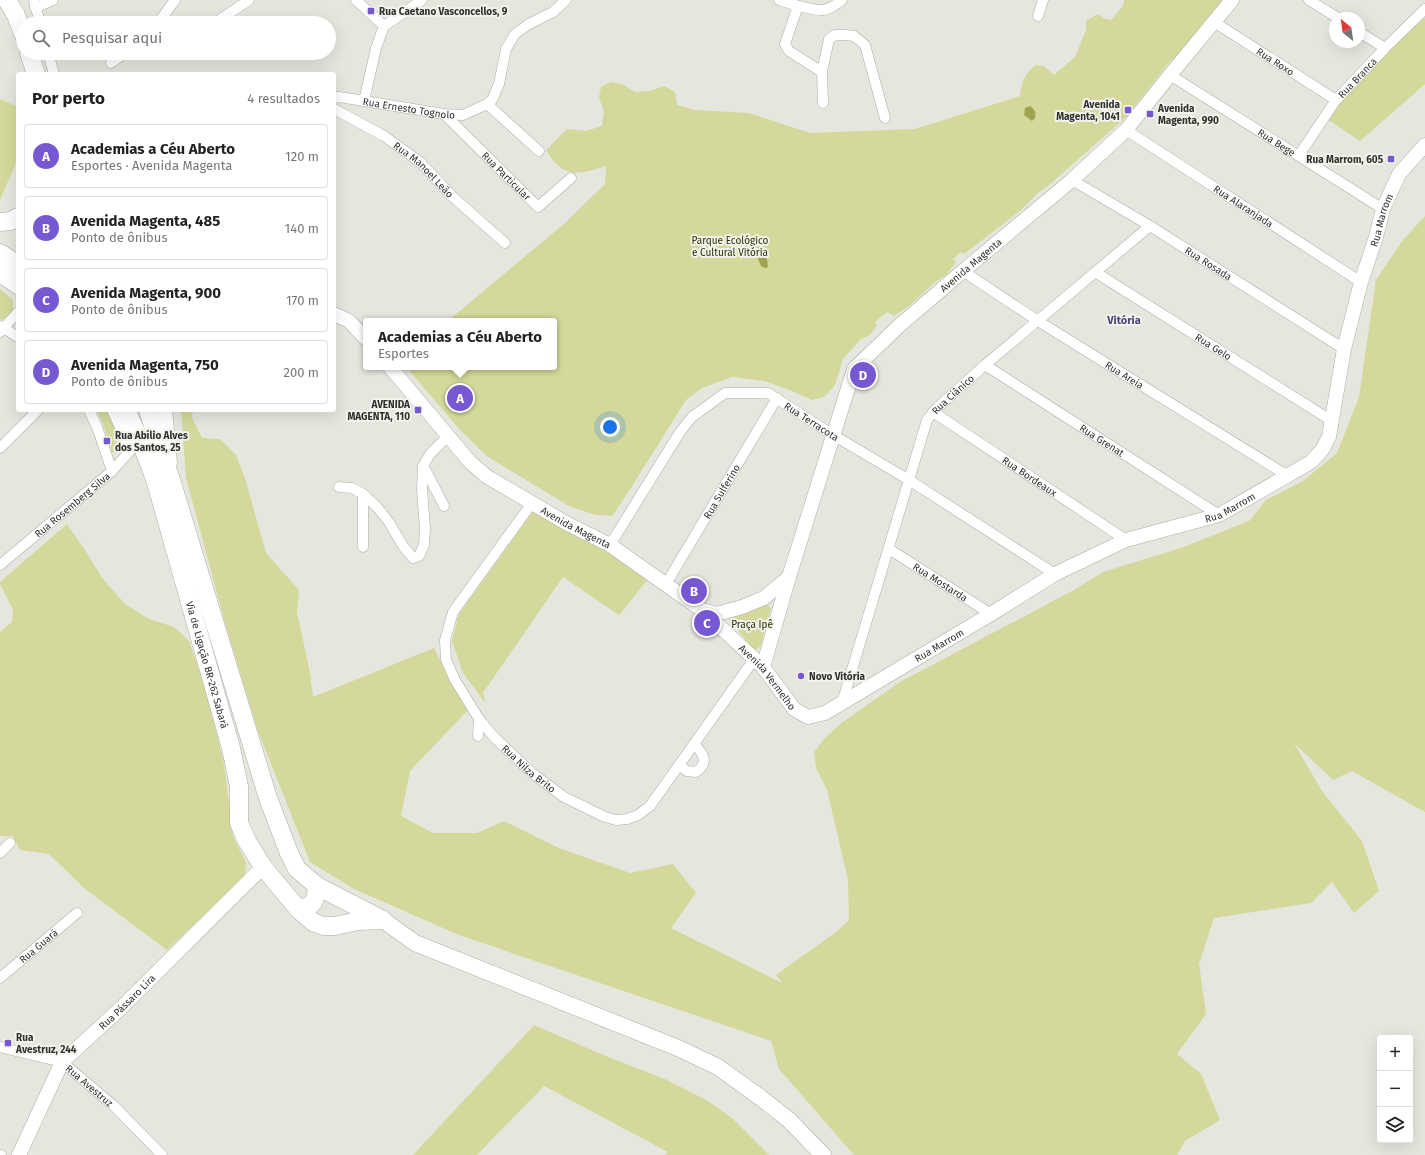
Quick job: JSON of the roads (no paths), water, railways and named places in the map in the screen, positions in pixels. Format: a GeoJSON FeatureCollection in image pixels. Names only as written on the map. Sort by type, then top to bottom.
{"type":"FeatureCollection","features":[{"type":"Feature","properties":{"kind":"highway"},"geometry":{"type":"LineString","coordinates":[[7,0],[16,16]]}},
{"type":"Feature","properties":{"kind":"highway"},"geometry":{"type":"LineString","coordinates":[[32,60],[35,72]]}},
{"type":"Feature","properties":{"kind":"highway"},"geometry":{"type":"LineString","coordinates":[[0,222],[11,221],[16,218]]}},
{"type":"Feature","properties":{"kind":"highway"},"geometry":{"type":"LineString","coordinates":[[0,254],[16,264]]}},
{"type":"Feature","properties":{"kind":"highway"},"geometry":{"type":"LineString","coordinates":[[0,273],[16,284]]}},
{"type":"Feature","properties":{"kind":"highway","name":"Via de Ligação BR-262 Sabará"},"geometry":{"type":"LineString","coordinates":[[127,412],[135,439],[155,479],[231,748],[239,786],[239,823],[247,841],[263,867],[299,910],[313,922],[323,926],[335,926],[358,921],[383,920]]}},
{"type":"Feature","properties":{"kind":"highway"},"geometry":{"type":"LineString","coordinates":[[129,412],[135,439]]}},
{"type":"Feature","properties":{"kind":"highway","name":"Via de Ligação BR-262 Sabará"},"geometry":{"type":"LineString","coordinates":[[149,412],[172,483],[268,798],[289,853],[297,869],[316,886],[383,920]]}},
{"type":"Feature","properties":{"kind":"highway"},"geometry":{"type":"LineString","coordinates":[[299,910],[310,906],[316,899],[316,886]]}},
{"type":"Feature","properties":{"kind":"main road"},"geometry":{"type":"LineString","coordinates":[[383,920],[415,943],[678,1048],[718,1067],[789,1120],[823,1155]]}},
{"type":"Feature","properties":{"kind":"street"},"geometry":{"type":"LineString","coordinates":[[38,16],[35,4],[53,0]]}},
{"type":"Feature","properties":{"kind":"street"},"geometry":{"type":"LineString","coordinates":[[163,16],[175,0]]}},
{"type":"Feature","properties":{"kind":"street"},"geometry":{"type":"LineString","coordinates":[[225,16],[249,0]]}},
{"type":"Feature","properties":{"kind":"street"},"geometry":{"type":"LineString","coordinates":[[356,0],[384,26]]}},
{"type":"Feature","properties":{"kind":"street"},"geometry":{"type":"LineString","coordinates":[[364,100],[376,48],[384,26],[422,0]]}},
{"type":"Feature","properties":{"kind":"street"},"geometry":{"type":"LineString","coordinates":[[539,151],[487,104],[492,100],[499,84],[506,49],[515,34],[529,24],[553,12],[566,0]]}},
{"type":"Feature","properties":{"kind":"street"},"geometry":{"type":"LineString","coordinates":[[779,0],[798,6],[823,10],[835,6],[842,0]]}},
{"type":"Feature","properties":{"kind":"street"},"geometry":{"type":"LineString","coordinates":[[1038,16],[1043,0]]}},
{"type":"Feature","properties":{"kind":"street","name":"Avenida Magenta"},"geometry":{"type":"LineString","coordinates":[[759,663],[781,605],[854,369],[900,325],[1072,180],[1126,130],[1232,0]]}},
{"type":"Feature","properties":{"kind":"street"},"geometry":{"type":"LineString","coordinates":[[1309,0],[1329,12]]}},
{"type":"Feature","properties":{"kind":"street"},"geometry":{"type":"LineString","coordinates":[[798,6],[786,44],[789,51],[822,72]]}},
{"type":"Feature","properties":{"kind":"street","name":"Rua Branca"},"geometry":{"type":"LineString","coordinates":[[1299,156],[1336,100],[1385,48],[1425,9]]}},
{"type":"Feature","properties":{"kind":"street","name":"Rua Roxo"},"geometry":{"type":"LineString","coordinates":[[1214,22],[1336,100]]}},
{"type":"Feature","properties":{"kind":"street"},"geometry":{"type":"LineString","coordinates":[[823,103],[822,72],[829,39],[835,35],[854,36],[865,45],[885,118]]}},
{"type":"Feature","properties":{"kind":"street"},"geometry":{"type":"LineString","coordinates":[[1365,36],[1385,48]]}},
{"type":"Feature","properties":{"kind":"street"},"geometry":{"type":"LineString","coordinates":[[50,60],[53,72]]}},
{"type":"Feature","properties":{"kind":"street"},"geometry":{"type":"LineString","coordinates":[[111,63],[115,60]]}},
{"type":"Feature","properties":{"kind":"street","name":"Rua Bege"},"geometry":{"type":"LineString","coordinates":[[1170,75],[1383,209]]}},
{"type":"Feature","properties":{"kind":"street","name":"Rua Ernesto Tognolo"},"geometry":{"type":"LineString","coordinates":[[336,98],[364,100],[444,114],[463,115],[487,104]]}},
{"type":"Feature","properties":{"kind":"street","name":"Rua Manoel Leão"},"geometry":{"type":"LineString","coordinates":[[336,110],[384,136],[420,162],[453,197],[505,243]]}},
{"type":"Feature","properties":{"kind":"street","name":"Rua Particular"},"geometry":{"type":"LineString","coordinates":[[444,114],[538,207],[571,178]]}},
{"type":"Feature","properties":{"kind":"street","name":"Rua Alaranjada"},"geometry":{"type":"LineString","coordinates":[[1126,130],[1361,282]]}},
{"type":"Feature","properties":{"kind":"street","name":"Rua Marrom"},"geometry":{"type":"LineString","coordinates":[[842,703],[1055,574],[1126,540],[1219,515],[1311,462],[1322,450],[1329,437],[1344,349],[1361,282],[1376,237],[1383,209],[1399,174],[1425,145]]}},
{"type":"Feature","properties":{"kind":"street","name":"Rua Rosada"},"geometry":{"type":"LineString","coordinates":[[1072,180],[1150,226],[1344,349]]}},
{"type":"Feature","properties":{"kind":"street","name":"Rua Ciânico"},"geometry":{"type":"LineString","coordinates":[[842,703],[927,420],[933,412],[985,366],[1150,226]]}},
{"type":"Feature","properties":{"kind":"street","name":"Rua Areia"},"geometry":{"type":"LineString","coordinates":[[963,271],[1038,321],[1288,476]]}},
{"type":"Feature","properties":{"kind":"street","name":"Rua Gelo"},"geometry":{"type":"LineString","coordinates":[[1095,272],[1332,421]]}},
{"type":"Feature","properties":{"kind":"street"},"geometry":{"type":"LineString","coordinates":[[0,281],[16,293]]}},
{"type":"Feature","properties":{"kind":"street"},"geometry":{"type":"LineString","coordinates":[[16,314],[1,329],[16,335]]}},
{"type":"Feature","properties":{"kind":"street"},"geometry":{"type":"LineString","coordinates":[[336,315],[349,320],[363,336]]}},
{"type":"Feature","properties":{"kind":"street","name":"Rua Grenat"},"geometry":{"type":"LineString","coordinates":[[985,366],[1219,515]]}},
{"type":"Feature","properties":{"kind":"street","name":"Avenida Magenta"},"geometry":{"type":"LineString","coordinates":[[392,370],[447,437],[470,462],[486,476],[566,523],[610,545],[702,610],[717,614],[742,607],[764,598],[789,577]]}},
{"type":"Feature","properties":{"kind":"street","name":"Rua Terracota"},"geometry":{"type":"LineString","coordinates":[[610,545],[680,432],[692,417],[725,393],[768,393],[909,480],[1055,574]]}},
{"type":"Feature","properties":{"kind":"street","name":"Rua Sulferino"},"geometry":{"type":"LineString","coordinates":[[666,584],[777,398]]}},
{"type":"Feature","properties":{"kind":"street"},"geometry":{"type":"LineString","coordinates":[[0,448],[36,412]]}},
{"type":"Feature","properties":{"kind":"street"},"geometry":{"type":"LineString","coordinates":[[90,412],[97,427],[112,471]]}},
{"type":"Feature","properties":{"kind":"street","name":"Via de Ligação BR-262 Sabará"},"geometry":{"type":"LineString","coordinates":[[114,412],[135,439]]}},
{"type":"Feature","properties":{"kind":"street","name":"Via de Ligação BR-262 Sabará"},"geometry":{"type":"LineString","coordinates":[[165,412],[172,483]]}},
{"type":"Feature","properties":{"kind":"street","name":"Rua Bordeaux"},"geometry":{"type":"LineString","coordinates":[[933,412],[1126,540]]}},
{"type":"Feature","properties":{"kind":"street"},"geometry":{"type":"LineString","coordinates":[[339,487],[352,488],[363,494],[377,507],[389,522],[403,546],[413,558],[419,556],[424,546],[426,528],[422,490],[423,466],[430,454],[447,437]]}},
{"type":"Feature","properties":{"kind":"street","name":"Rua Rosemberg Silva"},"geometry":{"type":"LineString","coordinates":[[0,565],[112,471],[135,439]]}},
{"type":"Feature","properties":{"kind":"street"},"geometry":{"type":"LineString","coordinates":[[423,466],[444,506]]}},
{"type":"Feature","properties":{"kind":"street"},"geometry":{"type":"LineString","coordinates":[[363,494],[363,547]]}},
{"type":"Feature","properties":{"kind":"street","name":"Rua Nilza Brito"},"geometry":{"type":"LineString","coordinates":[[532,503],[453,612],[445,640],[446,660],[452,674],[479,719],[494,737],[532,773],[564,797],[605,817],[616,820],[627,819],[638,815],[650,806],[694,744],[759,663]]}},
{"type":"Feature","properties":{"kind":"street","name":"Rua Mostarda"},"geometry":{"type":"LineString","coordinates":[[889,549],[991,614]]}},
{"type":"Feature","properties":{"kind":"street"},"geometry":{"type":"LineString","coordinates":[[769,594],[775,595],[779,599],[781,605]]}},
{"type":"Feature","properties":{"kind":"street","name":"Avenida Vermelho"},"geometry":{"type":"LineString","coordinates":[[702,610],[759,663],[794,709],[808,717],[825,714],[842,703]]}},
{"type":"Feature","properties":{"kind":"street"},"geometry":{"type":"LineString","coordinates":[[478,736],[479,719]]}},
{"type":"Feature","properties":{"kind":"street"},"geometry":{"type":"LineString","coordinates":[[679,765],[687,771],[696,772],[703,767],[705,761],[700,751],[694,744]]}},
{"type":"Feature","properties":{"kind":"street"},"geometry":{"type":"LineString","coordinates":[[0,853],[10,843]]}},
{"type":"Feature","properties":{"kind":"street","name":"Rua Pássaro Lira"},"geometry":{"type":"LineString","coordinates":[[19,1155],[62,1062],[121,1008],[263,867]]}},
{"type":"Feature","properties":{"kind":"street","name":"Rua Guará"},"geometry":{"type":"LineString","coordinates":[[0,978],[77,913]]}},
{"type":"Feature","properties":{"kind":"street","name":"Rua Avestruz"},"geometry":{"type":"LineString","coordinates":[[0,1047],[62,1062],[114,1106],[162,1155]]}},
{"type":"Feature","properties":{"kind":"place","name":"Rua Caetano Vasconcellos, 9"},"geometry":{"type":"Point","coordinates":[371,11]}},
{"type":"Feature","properties":{"kind":"place","name":"Avenida Magenta, 1041"},"geometry":{"type":"Point","coordinates":[1128,110]}},
{"type":"Feature","properties":{"kind":"place","name":"Avenida Magenta, 990"},"geometry":{"type":"Point","coordinates":[1150,114]}},
{"type":"Feature","properties":{"kind":"place","name":"Rua Marrom, 605"},"geometry":{"type":"Point","coordinates":[1391,159]}},
{"type":"Feature","properties":{"kind":"place","name":"Avenida Magenta, 750"},"geometry":{"type":"Point","coordinates":[863,375]}},
{"type":"Feature","properties":{"kind":"place","name":"Academias a Céu Aberto"},"geometry":{"type":"Point","coordinates":[460,398]}},
{"type":"Feature","properties":{"kind":"place","name":"AVENIDA MAGENTA, 110"},"geometry":{"type":"Point","coordinates":[418,410]}},
{"type":"Feature","properties":{"kind":"place","name":"Rua Abílio Alves dos Santos, 25"},"geometry":{"type":"Point","coordinates":[107,441]}},
{"type":"Feature","properties":{"kind":"place","name":"Avenida Magenta, 485"},"geometry":{"type":"Point","coordinates":[694,591]}},
{"type":"Feature","properties":{"kind":"place","name":"Avenida Magenta, 900"},"geometry":{"type":"Point","coordinates":[707,623]}},
{"type":"Feature","properties":{"kind":"place","name":"Novo Vitória"},"geometry":{"type":"Point","coordinates":[801,676]}},
{"type":"Feature","properties":{"kind":"place","name":"Rua Avestruz, 244"},"geometry":{"type":"Point","coordinates":[8,1043]}},
{"type":"Feature","properties":{"kind":"district","name":"Vitória"},"geometry":{"type":"Point","coordinates":[1124,320]}},
{"type":"Feature","properties":{"kind":"park label","name":"Parque Ecológico e Cultural Vitória"},"geometry":{"type":"Point","coordinates":[730,246]}},
{"type":"Feature","properties":{"kind":"park label","name":"Praça Ipê"},"geometry":{"type":"Point","coordinates":[752,624]}}]}
